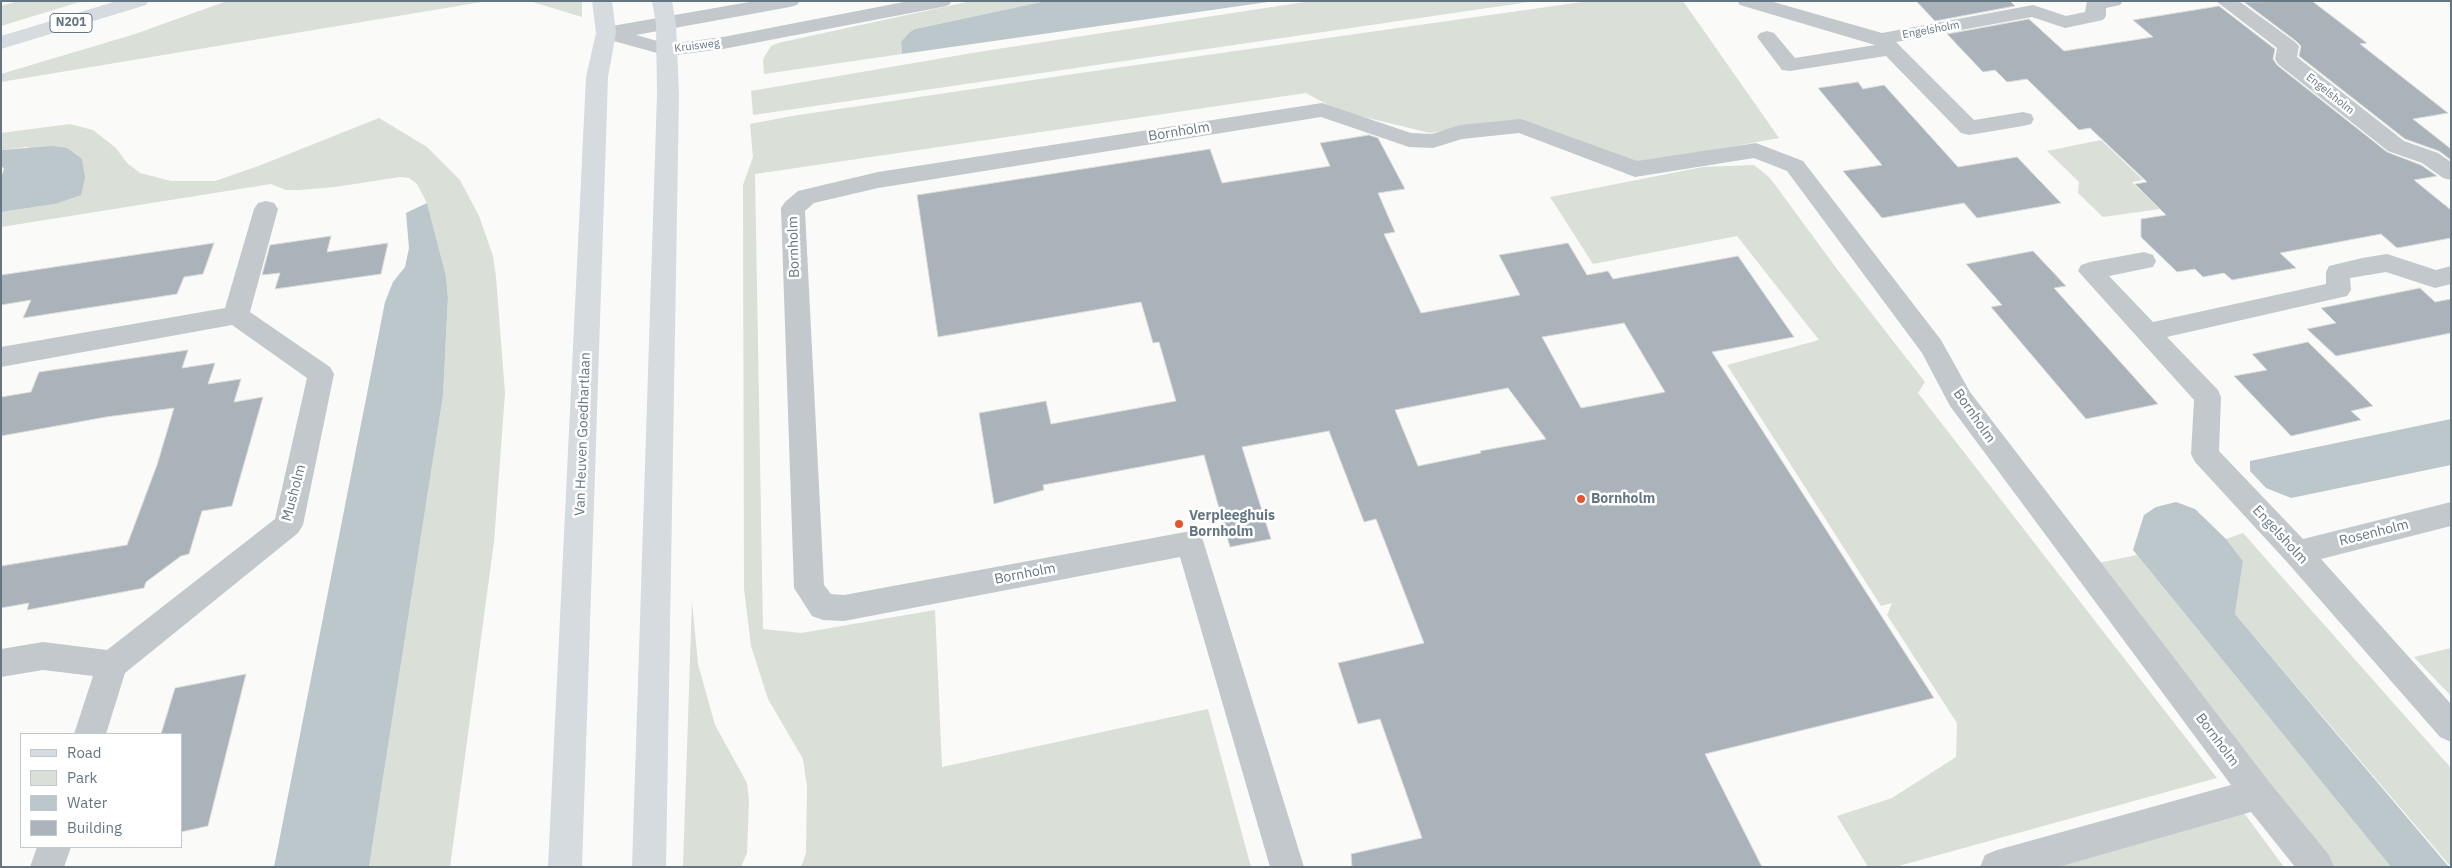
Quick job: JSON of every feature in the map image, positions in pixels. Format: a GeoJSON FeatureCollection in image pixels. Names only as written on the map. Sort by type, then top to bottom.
{"type":"FeatureCollection","features":[{"type":"Feature","properties":{"kind":"main road","name":"N201"},"geometry":{"type":"LineString","coordinates":[[1,43],[139,1]]}},
{"type":"Feature","properties":{"kind":"main road"},"geometry":{"type":"LineString","coordinates":[[649,867],[668,50],[662,1]]}},
{"type":"Feature","properties":{"kind":"main road","name":"Van Heuven Goedhartlaan"},"geometry":{"type":"LineString","coordinates":[[565,867],[597,77],[604,17]]}},
{"type":"Feature","properties":{"kind":"street","name":"Kruisweg"},"geometry":{"type":"LineString","coordinates":[[604,17],[666,24],[790,1]]}},
{"type":"Feature","properties":{"kind":"street","name":"Kruisweg"},"geometry":{"type":"LineString","coordinates":[[604,17],[668,50],[723,44],[942,1]]}},
{"type":"Feature","properties":{"kind":"street","name":"Engelsholm"},"geometry":{"type":"LineString","coordinates":[[1747,1],[1886,44],[1969,128],[2023,119]]}},
{"type":"Feature","properties":{"kind":"street","name":"Engelsholm"},"geometry":{"type":"LineString","coordinates":[[1767,37],[1790,65],[2033,11],[2065,22],[2096,16],[2095,4],[2113,1]]}},
{"type":"Feature","properties":{"kind":"street","name":"Engelsholm"},"geometry":{"type":"LineString","coordinates":[[2226,1],[2288,46],[2286,59],[2396,146],[2430,158],[2451,174]]}},
{"type":"Feature","properties":{"kind":"street","name":"Bornholm"},"geometry":{"type":"LineString","coordinates":[[1287,867],[1191,543],[844,608],[823,607],[809,588],[793,208],[806,197],[878,180],[1322,110],[1409,140],[1433,141],[1460,132],[1521,126],[1635,170],[1756,150],[1795,166],[1932,347],[1960,399],[2258,794],[2317,867]]}},
{"type":"Feature","properties":{"kind":"street"},"geometry":{"type":"LineString","coordinates":[[1,357],[236,315],[266,209]]}},
{"type":"Feature","properties":{"kind":"street","name":"Engelsholm"},"geometry":{"type":"LineString","coordinates":[[2144,260],[2090,271],[2208,397],[2205,454],[2297,553],[2451,727]]}},
{"type":"Feature","properties":{"kind":"street"},"geometry":{"type":"LineString","coordinates":[[2148,332],[2338,290],[2338,272],[2387,262],[2435,279],[2451,275]]}},
{"type":"Feature","properties":{"kind":"street","name":"Musholm"},"geometry":{"type":"LineString","coordinates":[[112,664],[288,525],[322,374],[236,315]]}},
{"type":"Feature","properties":{"kind":"street","name":"Rosenholm"},"geometry":{"type":"LineString","coordinates":[[2297,553],[2451,514]]}},
{"type":"Feature","properties":{"kind":"street"},"geometry":{"type":"LineString","coordinates":[[1,664],[43,656],[112,664],[90,733]]}},
{"type":"Feature","properties":{"kind":"street"},"geometry":{"type":"LineString","coordinates":[[1996,867],[2258,794]]}},
{"type":"Feature","properties":{"kind":"street"},"geometry":{"type":"LineString","coordinates":[[48,867],[54,848]]}},
{"type":"Feature","properties":{"kind":"green space"},"geometry":{"type":"Polygon","coordinates":[[[18,1],[83,1],[1,26],[1,6],[18,1]]]}},
{"type":"Feature","properties":{"kind":"green space"},"geometry":{"type":"Polygon","coordinates":[[[227,1],[488,1],[1,82],[1,74],[135,34],[227,1]]]}},
{"type":"Feature","properties":{"kind":"green space"},"geometry":{"type":"Polygon","coordinates":[[[529,1],[582,1],[582,17],[529,1]]]}},
{"type":"Feature","properties":{"kind":"green space"},"geometry":{"type":"Polygon","coordinates":[[[971,1],[1046,1],[915,29],[901,42],[902,54],[764,74],[763,59],[771,46],[778,43],[971,1]]]}},
{"type":"Feature","properties":{"kind":"green space"},"geometry":{"type":"Polygon","coordinates":[[[1311,1],[1536,1],[753,115],[751,91],[978,52],[1311,1]]]}},
{"type":"Feature","properties":{"kind":"green space"},"geometry":{"type":"Polygon","coordinates":[[[1589,1],[1683,1],[1779,138],[1630,165],[1511,120],[1430,133],[1339,111],[1306,93],[755,174],[763,629],[801,633],[935,610],[942,767],[1208,709],[1251,867],[801,867],[806,853],[807,787],[803,759],[768,699],[751,646],[744,589],[743,185],[753,157],[750,124],[1080,73],[1589,1]]]}},
{"type":"Feature","properties":{"kind":"green space"},"geometry":{"type":"Polygon","coordinates":[[[379,118],[427,147],[460,180],[479,216],[493,256],[496,277],[505,393],[494,542],[450,867],[369,867],[443,396],[448,298],[446,276],[427,203],[417,184],[409,178],[400,177],[335,187],[299,190],[286,190],[271,184],[1,227],[1,212],[55,204],[28,147],[1,150],[1,133],[70,124],[93,130],[116,148],[127,163],[140,173],[171,181],[215,181],[261,165],[379,118]]]}},
{"type":"Feature","properties":{"kind":"green space"},"geometry":{"type":"Polygon","coordinates":[[[2101,140],[2143,180],[2132,182],[2160,209],[2103,217],[2078,193],[2079,182],[2047,151],[2101,140]]]}},
{"type":"Feature","properties":{"kind":"green space"},"geometry":{"type":"Polygon","coordinates":[[[1754,165],[1770,178],[1837,269],[1925,382],[1918,393],[2217,778],[1895,867],[1868,867],[1837,816],[1892,798],[1956,757],[1957,723],[1887,615],[1892,603],[1881,606],[1727,365],[1819,340],[1737,236],[1593,264],[1550,197],[1703,167],[1754,165]]]}},
{"type":"Feature","properties":{"kind":"green space"},"geometry":{"type":"Polygon","coordinates":[[[2243,533],[2451,768],[2451,867],[2235,614],[2243,561],[2226,539],[2243,533]]]}},
{"type":"Feature","properties":{"kind":"green space"},"geometry":{"type":"Polygon","coordinates":[[[2137,555],[2391,867],[2329,867],[2089,565],[2137,555]]]}},
{"type":"Feature","properties":{"kind":"green space"},"geometry":{"type":"Polygon","coordinates":[[[692,601],[698,664],[715,725],[747,783],[749,800],[747,853],[741,867],[683,867],[692,601]]]}},
{"type":"Feature","properties":{"kind":"green space"},"geometry":{"type":"Polygon","coordinates":[[[2451,648],[2451,696],[2414,657],[2451,648]]]}},
{"type":"Feature","properties":{"kind":"green space"},"geometry":{"type":"Polygon","coordinates":[[[2241,809],[2284,867],[2037,867],[2241,809]]]}},
{"type":"Feature","properties":{"kind":"water"},"geometry":{"type":"Polygon","coordinates":[[[1046,1],[1275,1],[902,54],[901,42],[915,29],[1046,1]]]}},
{"type":"Feature","properties":{"kind":"water"},"geometry":{"type":"Polygon","coordinates":[[[53,146],[67,148],[82,159],[85,178],[81,195],[55,204],[1,212],[1,178],[4,169],[1,165],[1,150],[53,146]]]}},
{"type":"Feature","properties":{"kind":"water"},"geometry":{"type":"Polygon","coordinates":[[[427,203],[446,276],[448,298],[443,396],[369,867],[274,867],[385,302],[393,282],[405,267],[409,248],[406,213],[427,203]]]}},
{"type":"Feature","properties":{"kind":"water"},"geometry":{"type":"Polygon","coordinates":[[[2451,419],[2451,465],[2291,498],[2266,488],[2250,471],[2250,461],[2451,419]]]}},
{"type":"Feature","properties":{"kind":"water"},"geometry":{"type":"Polygon","coordinates":[[[2176,502],[2195,509],[2226,539],[2243,561],[2235,614],[2449,867],[2391,867],[2133,550],[2144,515],[2156,507],[2176,502]]]}},
{"type":"Feature","properties":{"kind":"building"},"geometry":{"type":"Polygon","coordinates":[[[1916,1],[2010,1],[2015,6],[1935,21],[1916,1]]]}},
{"type":"Feature","properties":{"kind":"building"},"geometry":{"type":"Polygon","coordinates":[[[2312,1],[2367,43],[2360,44],[2448,113],[2413,119],[2451,149],[2451,160],[2439,151],[2405,139],[2299,56],[2301,46],[2296,41],[2244,2],[2312,1]]]}},
{"type":"Feature","properties":{"kind":"building"},"geometry":{"type":"Polygon","coordinates":[[[2219,6],[2275,49],[2273,59],[2277,65],[2387,152],[2421,165],[2437,176],[2414,180],[2451,210],[2451,238],[2397,248],[2381,234],[2280,253],[2296,268],[2232,280],[2224,273],[2203,277],[2195,269],[2177,272],[2141,237],[2141,219],[2166,215],[2135,184],[2147,182],[2090,128],[2079,130],[2027,79],[2007,82],[1995,70],[1983,72],[1947,34],[2029,19],[2064,51],[2153,37],[2133,20],[2219,6]]]}},
{"type":"Feature","properties":{"kind":"building"},"geometry":{"type":"Polygon","coordinates":[[[1858,82],[1863,89],[1884,85],[1958,167],[2017,157],[2061,203],[1977,218],[1964,203],[1882,218],[1843,171],[1882,165],[1818,88],[1858,82]]]}},
{"type":"Feature","properties":{"kind":"building","name":"Bornholm"},"geometry":{"type":"Polygon","coordinates":[[[1369,135],[1378,138],[1405,189],[1378,193],[1395,232],[1384,234],[1421,313],[1520,295],[1499,255],[1568,243],[1587,275],[1608,271],[1613,279],[1738,256],[1794,337],[1712,352],[1934,698],[1705,754],[1762,867],[1352,867],[1351,854],[1422,838],[1380,719],[1358,724],[1338,663],[1424,643],[1376,519],[1364,522],[1329,431],[1242,447],[1271,539],[1230,547],[1204,455],[1043,485],[1044,490],[994,504],[979,413],[1046,401],[1051,424],[1176,401],[1159,342],[1153,343],[1141,302],[938,337],[917,195],[1210,149],[1222,183],[1330,166],[1320,143],[1369,135]],[[1624,323],[1542,337],[1581,408],[1665,392],[1624,323]],[[1508,388],[1395,410],[1418,466],[1481,453],[1480,451],[1546,439],[1508,388]]]}},
{"type":"Feature","properties":{"kind":"building"},"geometry":{"type":"Polygon","coordinates":[[[331,236],[327,252],[388,243],[381,274],[275,289],[280,273],[262,275],[270,245],[331,236]]]}},
{"type":"Feature","properties":{"kind":"building"},"geometry":{"type":"Polygon","coordinates":[[[214,243],[203,274],[184,277],[177,294],[23,318],[31,300],[1,305],[1,275],[214,243]]]}},
{"type":"Feature","properties":{"kind":"building"},"geometry":{"type":"Polygon","coordinates":[[[2033,251],[2066,286],[2054,288],[2158,404],[2086,419],[1991,307],[2002,305],[1966,264],[2033,251]]]}},
{"type":"Feature","properties":{"kind":"building"},"geometry":{"type":"Polygon","coordinates":[[[2420,288],[2435,302],[2451,299],[2451,333],[2336,356],[2307,329],[2336,323],[2321,308],[2420,288]]]}},
{"type":"Feature","properties":{"kind":"building"},"geometry":{"type":"Polygon","coordinates":[[[2308,342],[2373,406],[2351,411],[2361,420],[2291,436],[2234,376],[2267,370],[2252,354],[2308,342]]]}},
{"type":"Feature","properties":{"kind":"building"},"geometry":{"type":"Polygon","coordinates":[[[188,350],[182,368],[215,363],[208,384],[241,379],[234,402],[263,397],[232,506],[202,511],[189,554],[181,556],[146,582],[144,588],[27,610],[29,603],[1,608],[1,566],[127,545],[157,465],[174,408],[106,417],[1,436],[1,397],[31,392],[39,372],[188,350]]]}},
{"type":"Feature","properties":{"kind":"building"},"geometry":{"type":"Polygon","coordinates":[[[246,674],[208,826],[182,832],[182,733],[161,733],[175,688],[246,674]]]}},
{"type":"Feature","properties":{"kind":"place","name":"Bornholm"},"geometry":{"type":"Point","coordinates":[1581,499]}},
{"type":"Feature","properties":{"kind":"place","name":"Verpleeghuis Bornholm"},"geometry":{"type":"Point","coordinates":[1179,524]}}]}
